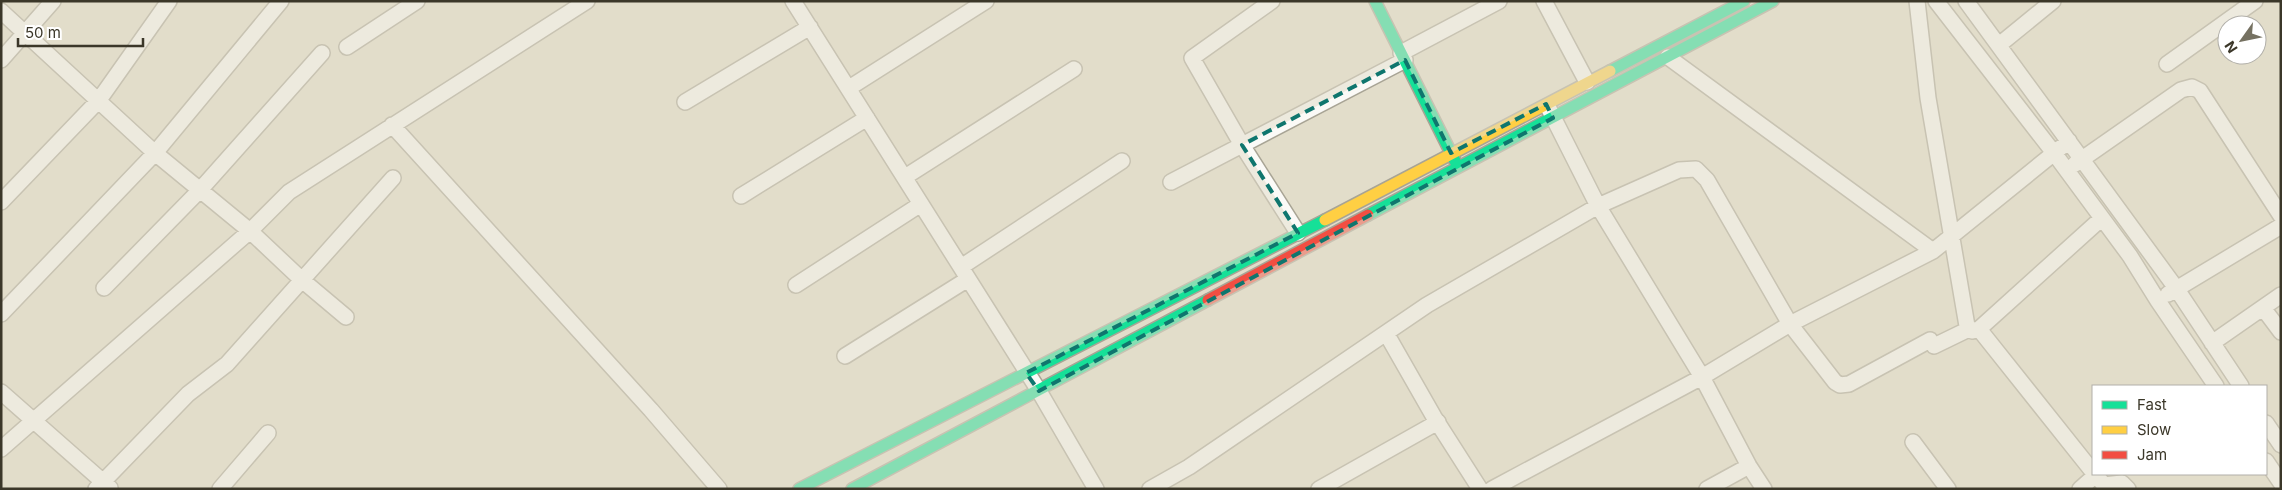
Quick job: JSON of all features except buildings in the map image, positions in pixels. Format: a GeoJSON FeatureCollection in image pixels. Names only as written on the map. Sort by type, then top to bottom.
{"type":"FeatureCollection","features":[{"type":"Feature","properties":{"kind":"street"},"geometry":{"type":"LineString","coordinates":[[1,60],[53,1]]}},
{"type":"Feature","properties":{"kind":"street"},"geometry":{"type":"LineString","coordinates":[[1,202],[99,100],[169,1]]}},
{"type":"Feature","properties":{"kind":"street"},"geometry":{"type":"LineString","coordinates":[[1,314],[155,153],[280,1]]}},
{"type":"Feature","properties":{"kind":"street"},"geometry":{"type":"LineString","coordinates":[[347,47],[418,1]]}},
{"type":"Feature","properties":{"kind":"street"},"geometry":{"type":"LineString","coordinates":[[1,449],[250,231],[289,192],[587,1]]}},
{"type":"Feature","properties":{"kind":"street"},"geometry":{"type":"LineString","coordinates":[[793,1],[1039,391],[1096,489]]}},
{"type":"Feature","properties":{"kind":"street"},"geometry":{"type":"LineString","coordinates":[[849,88],[986,1]]}},
{"type":"Feature","properties":{"kind":"street"},"geometry":{"type":"LineString","coordinates":[[1272,1],[1192,58],[1242,145],[1298,233]]}},
{"type":"Feature","properties":{"kind":"street"},"geometry":{"type":"LineString","coordinates":[[1375,1],[1459,168]]}},
{"type":"Feature","properties":{"kind":"street"},"geometry":{"type":"LineString","coordinates":[[1170,182],[1242,145],[1500,1]]}},
{"type":"Feature","properties":{"kind":"street"},"geometry":{"type":"LineString","coordinates":[[1544,1],[1587,82]]}},
{"type":"Feature","properties":{"kind":"street"},"geometry":{"type":"LineString","coordinates":[[799,489],[1146,313],[1744,1]]}},
{"type":"Feature","properties":{"kind":"street"},"geometry":{"type":"LineString","coordinates":[[852,489],[1773,1]]}},
{"type":"Feature","properties":{"kind":"street"},"geometry":{"type":"LineString","coordinates":[[1917,1],[1928,98],[1966,326],[1974,329],[2089,479],[2104,485],[2122,483],[2128,489]]}},
{"type":"Feature","properties":{"kind":"street"},"geometry":{"type":"LineString","coordinates":[[1936,1],[2067,170],[2130,256],[2215,385]]}},
{"type":"Feature","properties":{"kind":"street"},"geometry":{"type":"LineString","coordinates":[[1966,1],[2176,288],[2240,385]]}},
{"type":"Feature","properties":{"kind":"street"},"geometry":{"type":"LineString","coordinates":[[1999,45],[2053,1]]}},
{"type":"Feature","properties":{"kind":"street"},"geometry":{"type":"LineString","coordinates":[[2167,64],[2254,1]]}},
{"type":"Feature","properties":{"kind":"street"},"geometry":{"type":"LineString","coordinates":[[1,11],[155,153],[250,231],[302,280],[346,317]]}},
{"type":"Feature","properties":{"kind":"street"},"geometry":{"type":"LineString","coordinates":[[685,102],[810,27]]}},
{"type":"Feature","properties":{"kind":"street"},"geometry":{"type":"LineString","coordinates":[[104,288],[200,190],[322,53]]}},
{"type":"Feature","properties":{"kind":"street"},"geometry":{"type":"LineString","coordinates":[[1668,57],[1933,251]]}},
{"type":"Feature","properties":{"kind":"street"},"geometry":{"type":"LineString","coordinates":[[905,178],[1074,69]]}},
{"type":"Feature","properties":{"kind":"street"},"geometry":{"type":"LineString","coordinates":[[2067,170],[2181,90],[2196,88],[2200,91],[2281,216]]}},
{"type":"Feature","properties":{"kind":"street"},"geometry":{"type":"LineString","coordinates":[[1546,104],[1598,206],[1702,377],[1749,466],[1764,489]]}},
{"type":"Feature","properties":{"kind":"street"},"geometry":{"type":"LineString","coordinates":[[741,196],[867,118]]}},
{"type":"Feature","properties":{"kind":"street"},"geometry":{"type":"LineString","coordinates":[[392,125],[651,410],[719,489]]}},
{"type":"Feature","properties":{"kind":"street"},"geometry":{"type":"LineString","coordinates":[[1492,489],[1702,377],[1790,324],[1933,251],[2069,141]]}},
{"type":"Feature","properties":{"kind":"street"},"geometry":{"type":"LineString","coordinates":[[845,356],[1122,161]]}},
{"type":"Feature","properties":{"kind":"street"},"geometry":{"type":"LineString","coordinates":[[1150,489],[1189,467],[1427,305],[1598,206],[1679,170],[1696,169],[1707,180],[1790,324],[1831,378],[1840,385],[1849,384],[1932,343],[1974,329],[2102,218]]}},
{"type":"Feature","properties":{"kind":"street"},"geometry":{"type":"LineString","coordinates":[[1,392],[103,487],[188,394],[227,364],[393,178]]}},
{"type":"Feature","properties":{"kind":"street"},"geometry":{"type":"LineString","coordinates":[[796,285],[921,204]]}},
{"type":"Feature","properties":{"kind":"street"},"geometry":{"type":"LineString","coordinates":[[2158,301],[2176,288],[2281,226]]}},
{"type":"Feature","properties":{"kind":"street"},"geometry":{"type":"LineString","coordinates":[[2212,343],[2281,295]]}},
{"type":"Feature","properties":{"kind":"street"},"geometry":{"type":"LineString","coordinates":[[2263,308],[2281,332]]}},
{"type":"Feature","properties":{"kind":"street"},"geometry":{"type":"LineString","coordinates":[[1386,333],[1480,489]]}},
{"type":"Feature","properties":{"kind":"street"},"geometry":{"type":"LineString","coordinates":[[1319,489],[1438,422]]}},
{"type":"Feature","properties":{"kind":"street"},"geometry":{"type":"LineString","coordinates":[[2267,424],[2281,445]]}},
{"type":"Feature","properties":{"kind":"street"},"geometry":{"type":"LineString","coordinates":[[220,489],[268,433]]}},
{"type":"Feature","properties":{"kind":"street"},"geometry":{"type":"LineString","coordinates":[[1913,442],[1948,489]]}},
{"type":"Feature","properties":{"kind":"street"},"geometry":{"type":"LineString","coordinates":[[2267,462],[2281,483]]}},
{"type":"Feature","properties":{"kind":"street"},"geometry":{"type":"LineString","coordinates":[[1707,489],[1749,466]]}},
{"type":"Feature","properties":{"kind":"highlighted area"},"geometry":{"type":"Polygon","coordinates":[[[1405,60],[1451,153],[1546,104],[1553,118],[1039,391],[1026,373],[1298,233],[1242,145],[1405,60]]]}},
{"type":"Feature","properties":{"kind":"traffic: fast"},"geometry":{"type":"LineString","coordinates":[[1375,1],[1457,165]]}},
{"type":"Feature","properties":{"kind":"traffic: fast"},"geometry":{"type":"LineString","coordinates":[[1610,71],[1744,1]]}},
{"type":"Feature","properties":{"kind":"traffic: fast"},"geometry":{"type":"LineString","coordinates":[[1368,215],[1773,1]]}},
{"type":"Feature","properties":{"kind":"traffic: fast"},"geometry":{"type":"LineString","coordinates":[[799,489],[1325,220]]}},
{"type":"Feature","properties":{"kind":"traffic: fast"},"geometry":{"type":"LineString","coordinates":[[852,489],[1208,300]]}},
{"type":"Feature","properties":{"kind":"traffic: slow"},"geometry":{"type":"LineString","coordinates":[[1325,220],[1610,71]]}},
{"type":"Feature","properties":{"kind":"traffic: jam"},"geometry":{"type":"LineString","coordinates":[[1208,300],[1368,215]]}}]}
